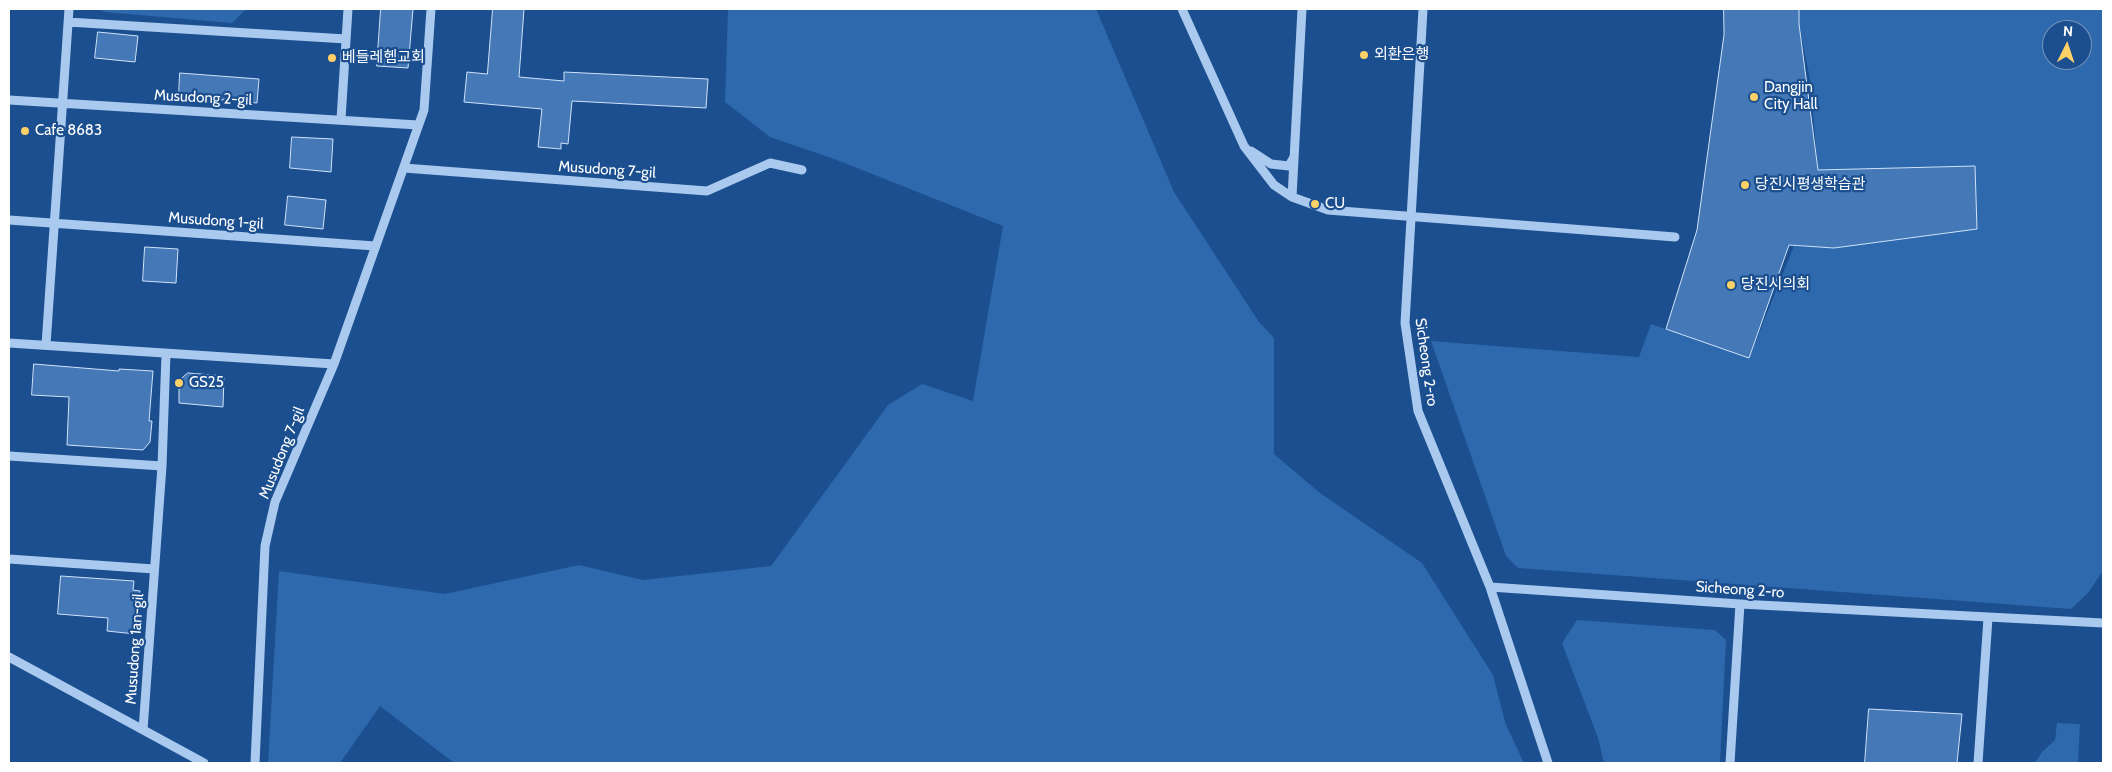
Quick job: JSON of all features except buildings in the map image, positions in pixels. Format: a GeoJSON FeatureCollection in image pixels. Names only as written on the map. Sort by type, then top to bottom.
{"type":"FeatureCollection","features":[{"type":"Feature","properties":{"kind":"street"},"geometry":{"type":"LineString","coordinates":[[46,345],[69,9]]}},
{"type":"Feature","properties":{"kind":"street"},"geometry":{"type":"LineString","coordinates":[[341,119],[348,9]]}},
{"type":"Feature","properties":{"kind":"street","name":"Musudong 7-gil"},"geometry":{"type":"LineString","coordinates":[[255,763],[265,546],[275,502],[334,364],[424,110],[431,9]]}},
{"type":"Feature","properties":{"kind":"street"},"geometry":{"type":"LineString","coordinates":[[1182,9],[1244,146],[1274,185],[1292,198],[1328,210],[1675,237]]}},
{"type":"Feature","properties":{"kind":"street"},"geometry":{"type":"LineString","coordinates":[[1292,198],[1302,9]]}},
{"type":"Feature","properties":{"kind":"street","name":"Sicheong 2-ro"},"geometry":{"type":"LineString","coordinates":[[1423,9],[1405,323],[1418,410],[1490,587],[1548,763]]}},
{"type":"Feature","properties":{"kind":"street"},"geometry":{"type":"LineString","coordinates":[[68,22],[346,39]]}},
{"type":"Feature","properties":{"kind":"street","name":"Musudong 2-gil"},"geometry":{"type":"LineString","coordinates":[[9,100],[418,125]]}},
{"type":"Feature","properties":{"kind":"street"},"geometry":{"type":"LineString","coordinates":[[1244,146],[1271,164],[1289,166],[1294,156]]}},
{"type":"Feature","properties":{"kind":"street","name":"Musudong 7-gil"},"geometry":{"type":"LineString","coordinates":[[404,168],[708,191],[770,163],[802,170]]}},
{"type":"Feature","properties":{"kind":"street","name":"Musudong 1-gil"},"geometry":{"type":"LineString","coordinates":[[9,220],[375,246]]}},
{"type":"Feature","properties":{"kind":"street"},"geometry":{"type":"LineString","coordinates":[[9,343],[334,364]]}},
{"type":"Feature","properties":{"kind":"street","name":"Musudong 1an-gil"},"geometry":{"type":"LineString","coordinates":[[143,730],[162,466],[166,354]]}},
{"type":"Feature","properties":{"kind":"street"},"geometry":{"type":"LineString","coordinates":[[9,456],[162,466]]}},
{"type":"Feature","properties":{"kind":"street"},"geometry":{"type":"LineString","coordinates":[[9,560],[154,569]]}},
{"type":"Feature","properties":{"kind":"street","name":"Sicheong 2-ro"},"geometry":{"type":"LineString","coordinates":[[1490,587],[1740,604],[2103,623]]}},
{"type":"Feature","properties":{"kind":"street"},"geometry":{"type":"LineString","coordinates":[[1730,763],[1740,604]]}},
{"type":"Feature","properties":{"kind":"street"},"geometry":{"type":"LineString","coordinates":[[1978,763],[1988,618]]}},
{"type":"Feature","properties":{"kind":"street","name":"Musudong 1an-gil"},"geometry":{"type":"LineString","coordinates":[[9,657],[204,763]]}},
{"type":"Feature","properties":{"kind":"shaded area"},"geometry":{"type":"Polygon","coordinates":[[[99,9],[246,9],[232,23],[105,12],[99,9]]]}},
{"type":"Feature","properties":{"kind":"shaded area"},"geometry":{"type":"Polygon","coordinates":[[[728,9],[1096,9],[1174,192],[1259,322],[1274,338],[1274,454],[1320,493],[1422,563],[1493,675],[1506,725],[1524,763],[454,763],[380,706],[340,763],[268,763],[279,571],[445,594],[579,565],[643,580],[771,566],[888,405],[922,384],[973,401],[1003,226],[837,160],[770,137],[725,102],[728,9]]]}},
{"type":"Feature","properties":{"kind":"shaded area"},"geometry":{"type":"Polygon","coordinates":[[[1799,9],[2103,9],[2102,572],[2089,592],[2071,609],[1518,568],[1506,556],[1431,341],[1639,357],[1651,324],[1749,358],[1794,246],[1834,248],[1977,228],[1974,166],[1818,170],[1810,79],[1799,24],[1799,9]]]}},
{"type":"Feature","properties":{"kind":"shaded area"},"geometry":{"type":"Polygon","coordinates":[[[1577,620],[1715,630],[1726,640],[1720,763],[1604,763],[1598,738],[1562,643],[1577,620]]]}},
{"type":"Feature","properties":{"kind":"shaded area"},"geometry":{"type":"Polygon","coordinates":[[[2057,723],[2080,724],[2078,763],[2035,763],[2042,752],[2055,740],[2057,723]]]}},
{"type":"Feature","properties":{"kind":"place","name":"외환은행"},"geometry":{"type":"Point","coordinates":[1364,55]}},
{"type":"Feature","properties":{"kind":"place","name":"베들레헴교회"},"geometry":{"type":"Point","coordinates":[332,58]}},
{"type":"Feature","properties":{"kind":"place","name":"Dangjin City Hall"},"geometry":{"type":"Point","coordinates":[1754,97]}},
{"type":"Feature","properties":{"kind":"place","name":"Cafe 8683"},"geometry":{"type":"Point","coordinates":[25,131]}},
{"type":"Feature","properties":{"kind":"place","name":"당진시평생학습관"},"geometry":{"type":"Point","coordinates":[1745,185]}},
{"type":"Feature","properties":{"kind":"place","name":"CU"},"geometry":{"type":"Point","coordinates":[1315,204]}},
{"type":"Feature","properties":{"kind":"place","name":"당진시의회"},"geometry":{"type":"Point","coordinates":[1731,285]}},
{"type":"Feature","properties":{"kind":"place","name":"GS25"},"geometry":{"type":"Point","coordinates":[179,383]}}]}
